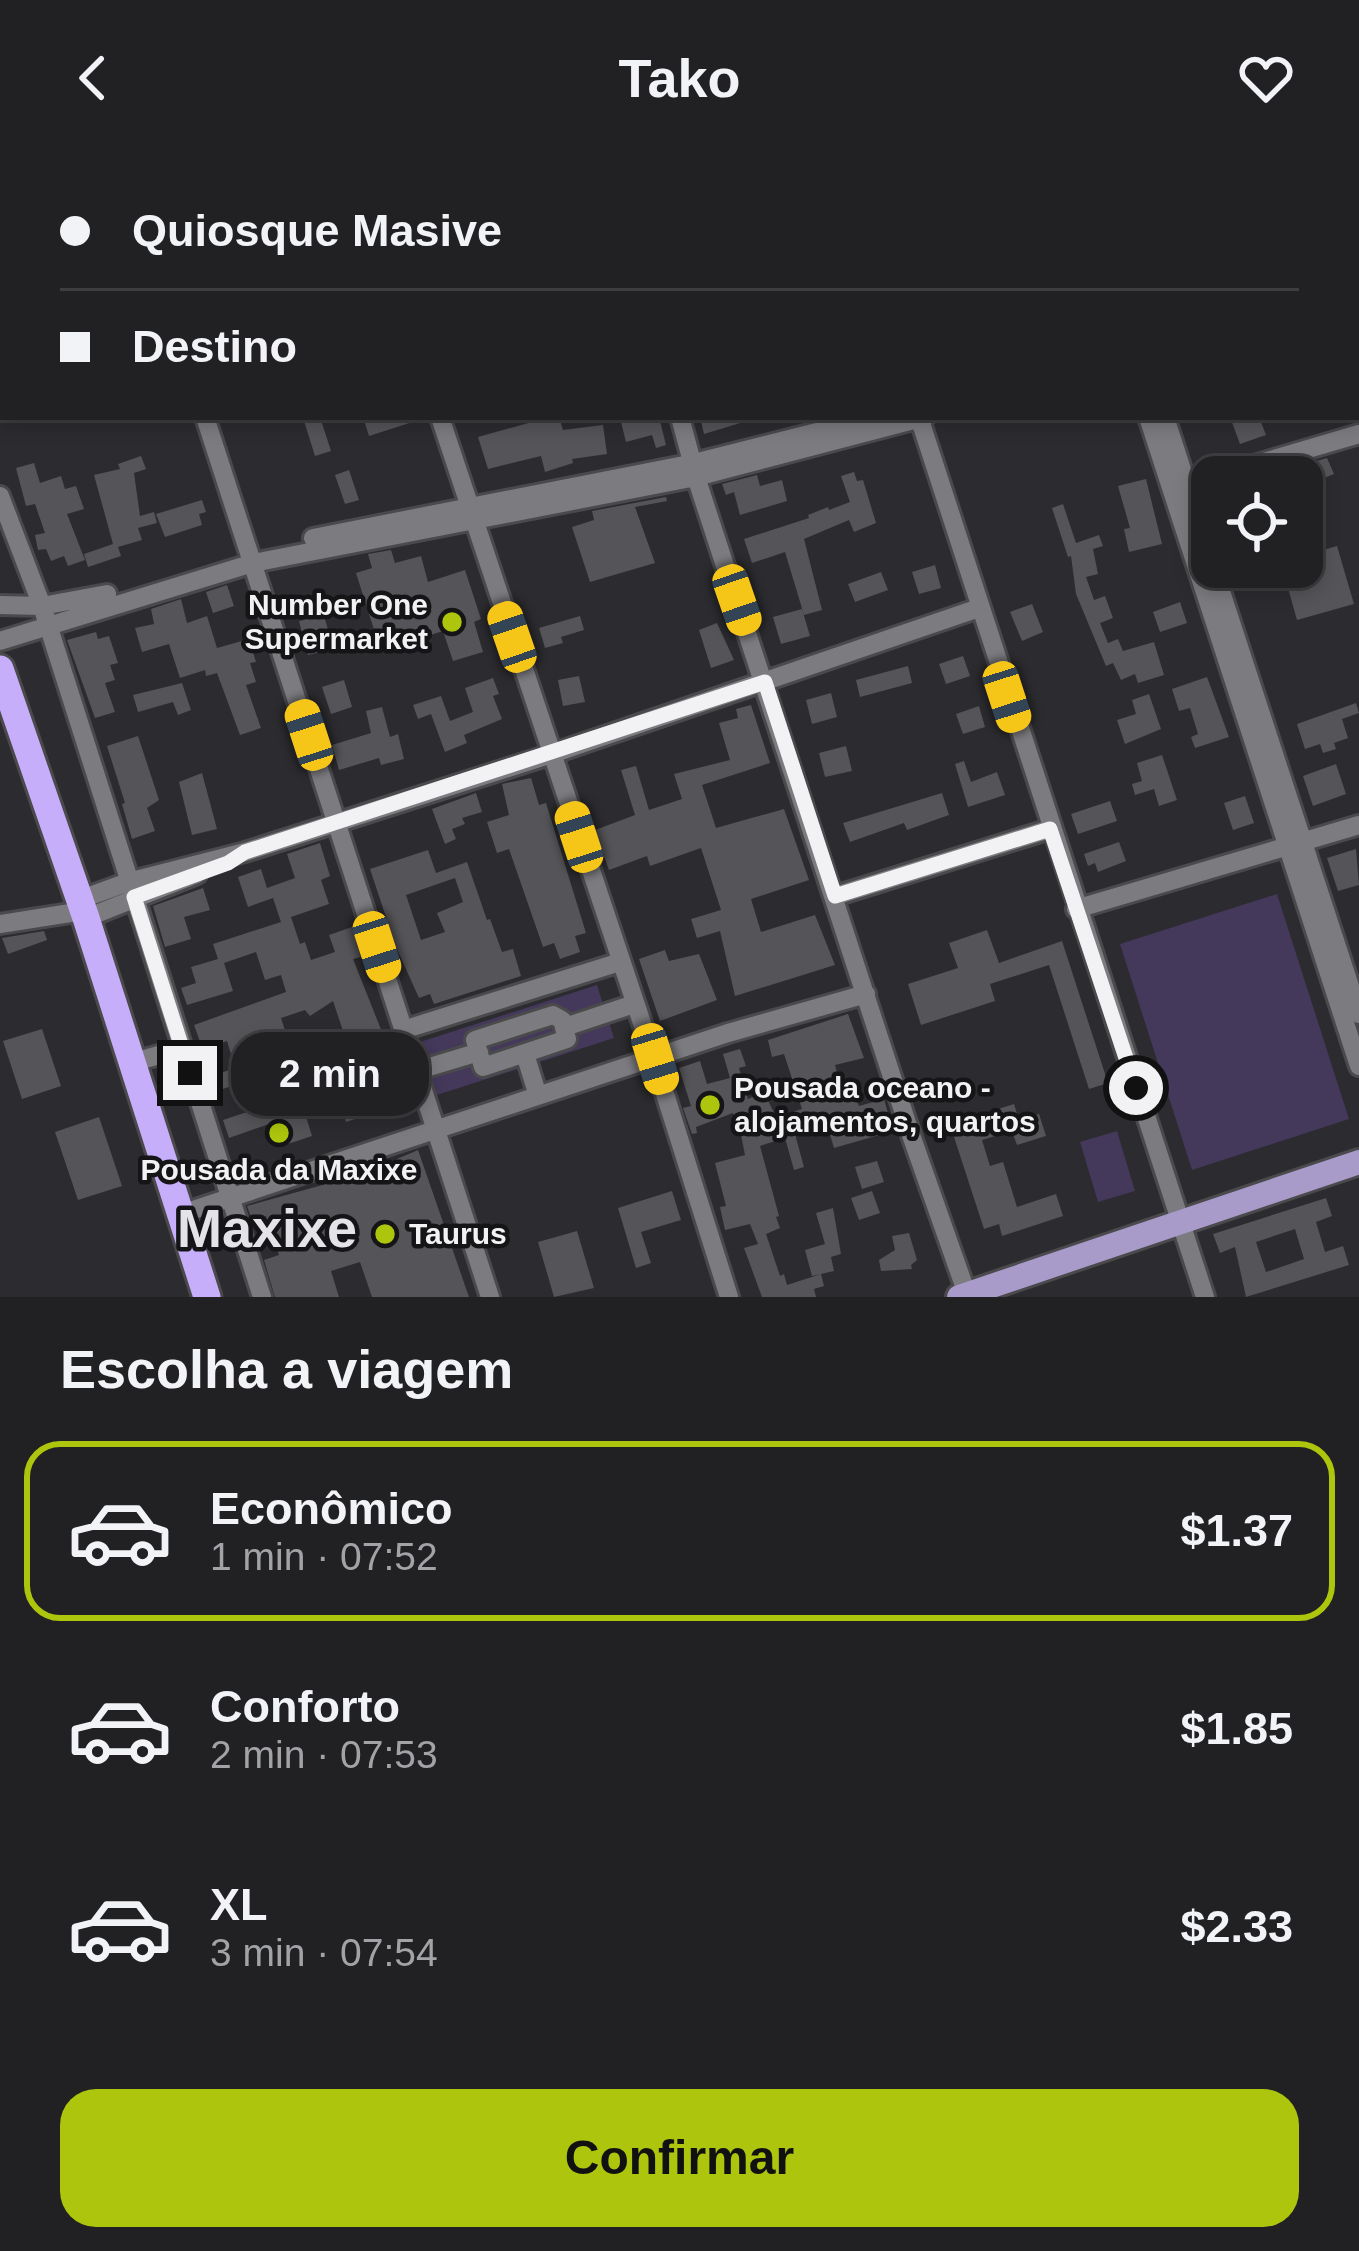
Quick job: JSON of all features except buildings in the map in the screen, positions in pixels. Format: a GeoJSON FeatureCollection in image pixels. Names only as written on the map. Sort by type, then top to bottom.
{"type":"FeatureCollection","features":[{"type":"Feature","properties":{"kind":"highway"},"geometry":{"type":"LineString","coordinates":[[0,669],[207,1297]]}},
{"type":"Feature","properties":{"kind":"main road"},"geometry":{"type":"LineString","coordinates":[[965,1296],[1359,1162]]}},
{"type":"Feature","properties":{"kind":"street"},"geometry":{"type":"LineString","coordinates":[[206,420],[490,1297]]}},
{"type":"Feature","properties":{"kind":"street"},"geometry":{"type":"LineString","coordinates":[[441,420],[655,1059],[728,1297]]}},
{"type":"Feature","properties":{"kind":"street"},"geometry":{"type":"LineString","coordinates":[[681,420],[965,1296]]}},
{"type":"Feature","properties":{"kind":"street"},"geometry":{"type":"LineString","coordinates":[[695,470],[868,420]]}},
{"type":"Feature","properties":{"kind":"street"},"geometry":{"type":"LineString","coordinates":[[0,641],[44,615],[92,598],[251,557],[695,470],[912,420]]}},
{"type":"Feature","properties":{"kind":"street"},"geometry":{"type":"LineString","coordinates":[[922,420],[1205,1297]]}},
{"type":"Feature","properties":{"kind":"street"},"geometry":{"type":"LineString","coordinates":[[1149,420],[1294,846],[1358,1006]]}},
{"type":"Feature","properties":{"kind":"street"},"geometry":{"type":"LineString","coordinates":[[1166,420],[1191,499]]}},
{"type":"Feature","properties":{"kind":"street"},"geometry":{"type":"LineString","coordinates":[[1186,484],[1359,434]]}},
{"type":"Feature","properties":{"kind":"street"},"geometry":{"type":"LineString","coordinates":[[0,496],[44,615],[262,1297]]}},
{"type":"Feature","properties":{"kind":"street"},"geometry":{"type":"LineString","coordinates":[[1220,588],[1359,1066]]}},
{"type":"Feature","properties":{"kind":"street"},"geometry":{"type":"LineString","coordinates":[[0,605],[44,615]]}},
{"type":"Feature","properties":{"kind":"street"},"geometry":{"type":"LineString","coordinates":[[0,924],[83,910],[131,890],[552,754],[979,608]]}},
{"type":"Feature","properties":{"kind":"street"},"geometry":{"type":"LineString","coordinates":[[1076,908],[1359,825]]}},
{"type":"Feature","properties":{"kind":"street"},"geometry":{"type":"LineString","coordinates":[[835,896],[1050,829]]}},
{"type":"Feature","properties":{"kind":"street"},"geometry":{"type":"LineString","coordinates":[[403,1030],[620,962]]}},
{"type":"Feature","properties":{"kind":"street"},"geometry":{"type":"LineString","coordinates":[[182,1214],[866,994]]}},
{"type":"Feature","properties":{"kind":"street"},"geometry":{"type":"LineString","coordinates":[[507,999],[516,1027]]}},
{"type":"Feature","properties":{"kind":"street"},"geometry":{"type":"LineString","coordinates":[[565,1027],[634,1004]]}},
{"type":"Feature","properties":{"kind":"street"},"geometry":{"type":"LineString","coordinates":[[557,1015],[565,1027],[565,1041],[483,1067],[475,1040],[516,1027],[557,1015]]}},
{"type":"Feature","properties":{"kind":"street"},"geometry":{"type":"LineString","coordinates":[[131,1064],[183,1048]]}},
{"type":"Feature","properties":{"kind":"street"},"geometry":{"type":"LineString","coordinates":[[416,1071],[479,1052]]}},
{"type":"Feature","properties":{"kind":"street"},"geometry":{"type":"LineString","coordinates":[[525,1054],[538,1096]]}},
{"type":"Feature","properties":{"kind":"shaded area"},"geometry":{"type":"Polygon","coordinates":[[[1277,894],[1349,1119],[1192,1170],[1120,944],[1277,894]]]}},
{"type":"Feature","properties":{"kind":"shaded area"},"geometry":{"type":"Polygon","coordinates":[[[597,985],[614,1038],[437,1095],[420,1042],[597,985]]]}},
{"type":"Feature","properties":{"kind":"shaded area"},"geometry":{"type":"Polygon","coordinates":[[[1117,1131],[1135,1191],[1098,1202],[1080,1142],[1117,1131]]]}},
{"type":"Feature","properties":{"kind":"place","name":"Number One Supermarket"},"geometry":{"type":"Point","coordinates":[452,622]}},
{"type":"Feature","properties":{"kind":"place","name":"Pousada oceano - alojamentos, quartos"},"geometry":{"type":"Point","coordinates":[710,1105]}},
{"type":"Feature","properties":{"kind":"place","name":"Pousada da Maxixe"},"geometry":{"type":"Point","coordinates":[279,1133]}},
{"type":"Feature","properties":{"kind":"place","name":"Taurus"},"geometry":{"type":"Point","coordinates":[385,1234]}},
{"type":"Feature","properties":{"kind":"district","name":"Maxixe"},"geometry":{"type":"Point","coordinates":[267,1228]}},
{"type":"Feature","properties":{"kind":"route"},"geometry":{"type":"LineString","coordinates":[[190,1073],[134,897],[228,863],[245,852],[765,682],[835,896],[1050,829],[1136,1088]]}}]}
